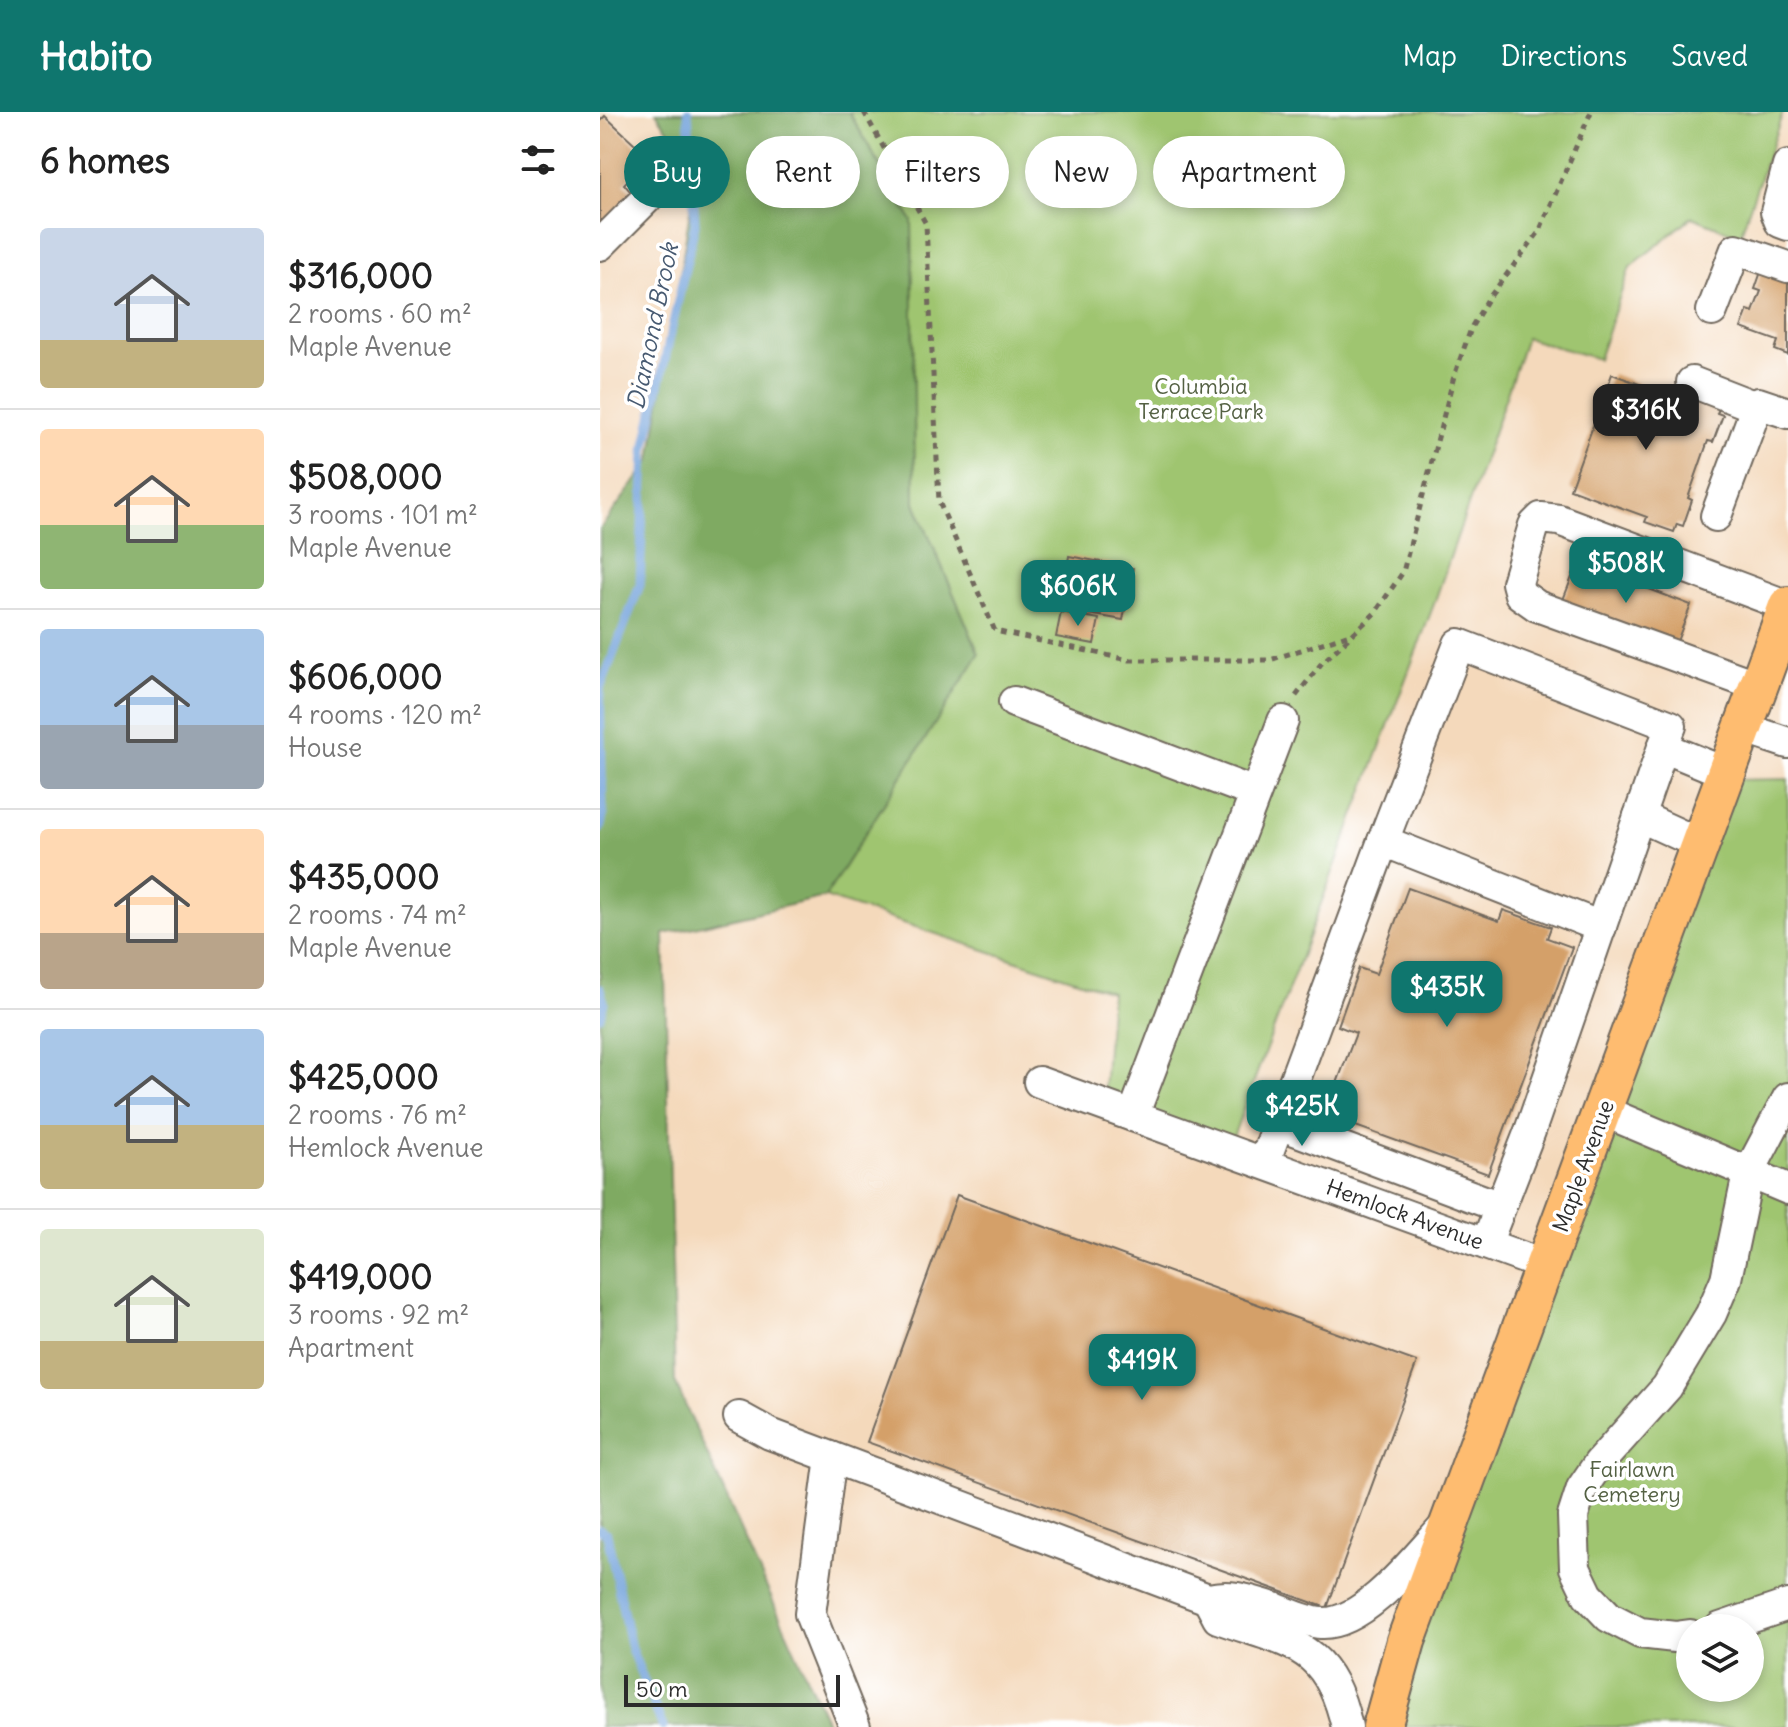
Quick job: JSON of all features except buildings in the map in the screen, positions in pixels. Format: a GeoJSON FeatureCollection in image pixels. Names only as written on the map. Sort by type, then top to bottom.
{"type":"FeatureCollection","features":[{"type":"Feature","properties":{"kind":"main road","name":"Maple Avenue"},"geometry":{"type":"LineString","coordinates":[[1382,1727],[1406,1641],[1788,606]]}},
{"type":"Feature","properties":{"kind":"street"},"geometry":{"type":"LineString","coordinates":[[1788,166],[1776,212],[1780,222],[1788,225]]}},
{"type":"Feature","properties":{"kind":"street"},"geometry":{"type":"LineString","coordinates":[[600,245],[637,208]]}},
{"type":"Feature","properties":{"kind":"street"},"geometry":{"type":"LineString","coordinates":[[1712,311],[1736,249],[1788,267]]}},
{"type":"Feature","properties":{"kind":"street"},"geometry":{"type":"LineString","coordinates":[[1692,382],[1756,407]]}},
{"type":"Feature","properties":{"kind":"street"},"geometry":{"type":"LineString","coordinates":[[1716,516],[1758,403],[1788,413]]}},
{"type":"Feature","properties":{"kind":"street"},"geometry":{"type":"LineString","coordinates":[[1758,686],[1537,606],[1520,594],[1517,583],[1534,525],[1541,518],[1559,520],[1788,606]]}},
{"type":"Feature","properties":{"kind":"street"},"geometry":{"type":"LineString","coordinates":[[1264,1163],[1459,644],[1671,726],[1486,1244]]}},
{"type":"Feature","properties":{"kind":"street"},"geometry":{"type":"LineString","coordinates":[[1014,702],[1255,793]]}},
{"type":"Feature","properties":{"kind":"street"},"geometry":{"type":"LineString","coordinates":[[1133,1116],[1283,721]]}},
{"type":"Feature","properties":{"kind":"street"},"geometry":{"type":"LineString","coordinates":[[1743,728],[1788,743]]}},
{"type":"Feature","properties":{"kind":"street"},"geometry":{"type":"LineString","coordinates":[[1663,747],[1726,773]]}},
{"type":"Feature","properties":{"kind":"street"},"geometry":{"type":"LineString","coordinates":[[1639,816],[1700,844]]}},
{"type":"Feature","properties":{"kind":"street"},"geometry":{"type":"LineString","coordinates":[[1383,841],[1601,927]]}},
{"type":"Feature","properties":{"kind":"street","name":"Hemlock Avenue"},"geometry":{"type":"LineString","coordinates":[[1039,1082],[1546,1266]]}},
{"type":"Feature","properties":{"kind":"street"},"geometry":{"type":"LineString","coordinates":[[1676,1637],[1640,1633],[1609,1617],[1588,1595],[1575,1568],[1573,1516],[1591,1475],[1667,1387],[1711,1314],[1726,1279],[1748,1174],[1788,1098]]}},
{"type":"Feature","properties":{"kind":"street"},"geometry":{"type":"LineString","coordinates":[[1603,1111],[1788,1189]]}},
{"type":"Feature","properties":{"kind":"street"},"geometry":{"type":"LineString","coordinates":[[1279,1124],[1500,1207]]}},
{"type":"Feature","properties":{"kind":"street"},"geometry":{"type":"LineString","coordinates":[[739,1417],[770,1434],[1208,1599],[1228,1594],[1319,1623],[1337,1622],[1363,1607],[1392,1583],[1452,1519]]}},
{"type":"Feature","properties":{"kind":"street"},"geometry":{"type":"LineString","coordinates":[[831,1457],[810,1614],[855,1727]]}},
{"type":"Feature","properties":{"kind":"street"},"geometry":{"type":"LineString","coordinates":[[1208,1599],[1218,1618],[1304,1649],[1318,1661],[1332,1678],[1347,1727]]}},
{"type":"Feature","properties":{"kind":"street"},"geometry":{"type":"LineString","coordinates":[[1761,1614],[1788,1605]]}},
{"type":"Feature","properties":{"kind":"path"},"geometry":{"type":"LineString","coordinates":[[864,112],[926,224],[939,502],[995,631],[1129,660],[1270,660],[1353,633]]}},
{"type":"Feature","properties":{"kind":"path"},"geometry":{"type":"LineString","coordinates":[[1283,721],[1303,683],[1375,613],[1403,572],[1454,376],[1472,326],[1488,299],[1539,232],[1591,112]]}},
{"type":"Feature","properties":{"kind":"green space"},"geometry":{"type":"Polygon","coordinates":[[[656,112],[849,112],[876,159],[876,208],[904,208],[912,221],[915,503],[979,654],[825,897],[664,934],[675,1382],[829,1727],[600,1727],[600,529],[651,460],[690,208],[730,208],[730,136],[672,136],[656,112]]]}},
{"type":"Feature","properties":{"kind":"green space","name":"Columbia Terrace Park"},"geometry":{"type":"Polygon","coordinates":[[[849,112],[1783,112],[1740,236],[1692,217],[1630,267],[1598,359],[1526,338],[1434,604],[1228,1150],[1103,1105],[1111,992],[825,897],[979,654],[915,503],[912,221],[904,208],[1009,208],[1009,136],[876,136],[876,159],[849,112]]]}},
{"type":"Feature","properties":{"kind":"green space","name":"Fairlawn Cemetery"},"geometry":{"type":"Polygon","coordinates":[[[1788,779],[1788,1727],[1382,1727],[1724,780],[1788,779]]]}},
{"type":"Feature","properties":{"kind":"waterway","name":"Diamond Brook"},"geometry":{"type":"LineString","coordinates":[[600,829],[603,816],[600,689],[640,585],[645,449],[695,224],[688,112]]}},
{"type":"Feature","properties":{"kind":"waterway","name":"Diamond Brook"},"geometry":{"type":"LineString","coordinates":[[600,989],[604,1002],[600,1016]]}},
{"type":"Feature","properties":{"kind":"waterway","name":"Diamond Brook"},"geometry":{"type":"LineString","coordinates":[[600,1530],[607,1534],[631,1649],[663,1727]]}}]}
